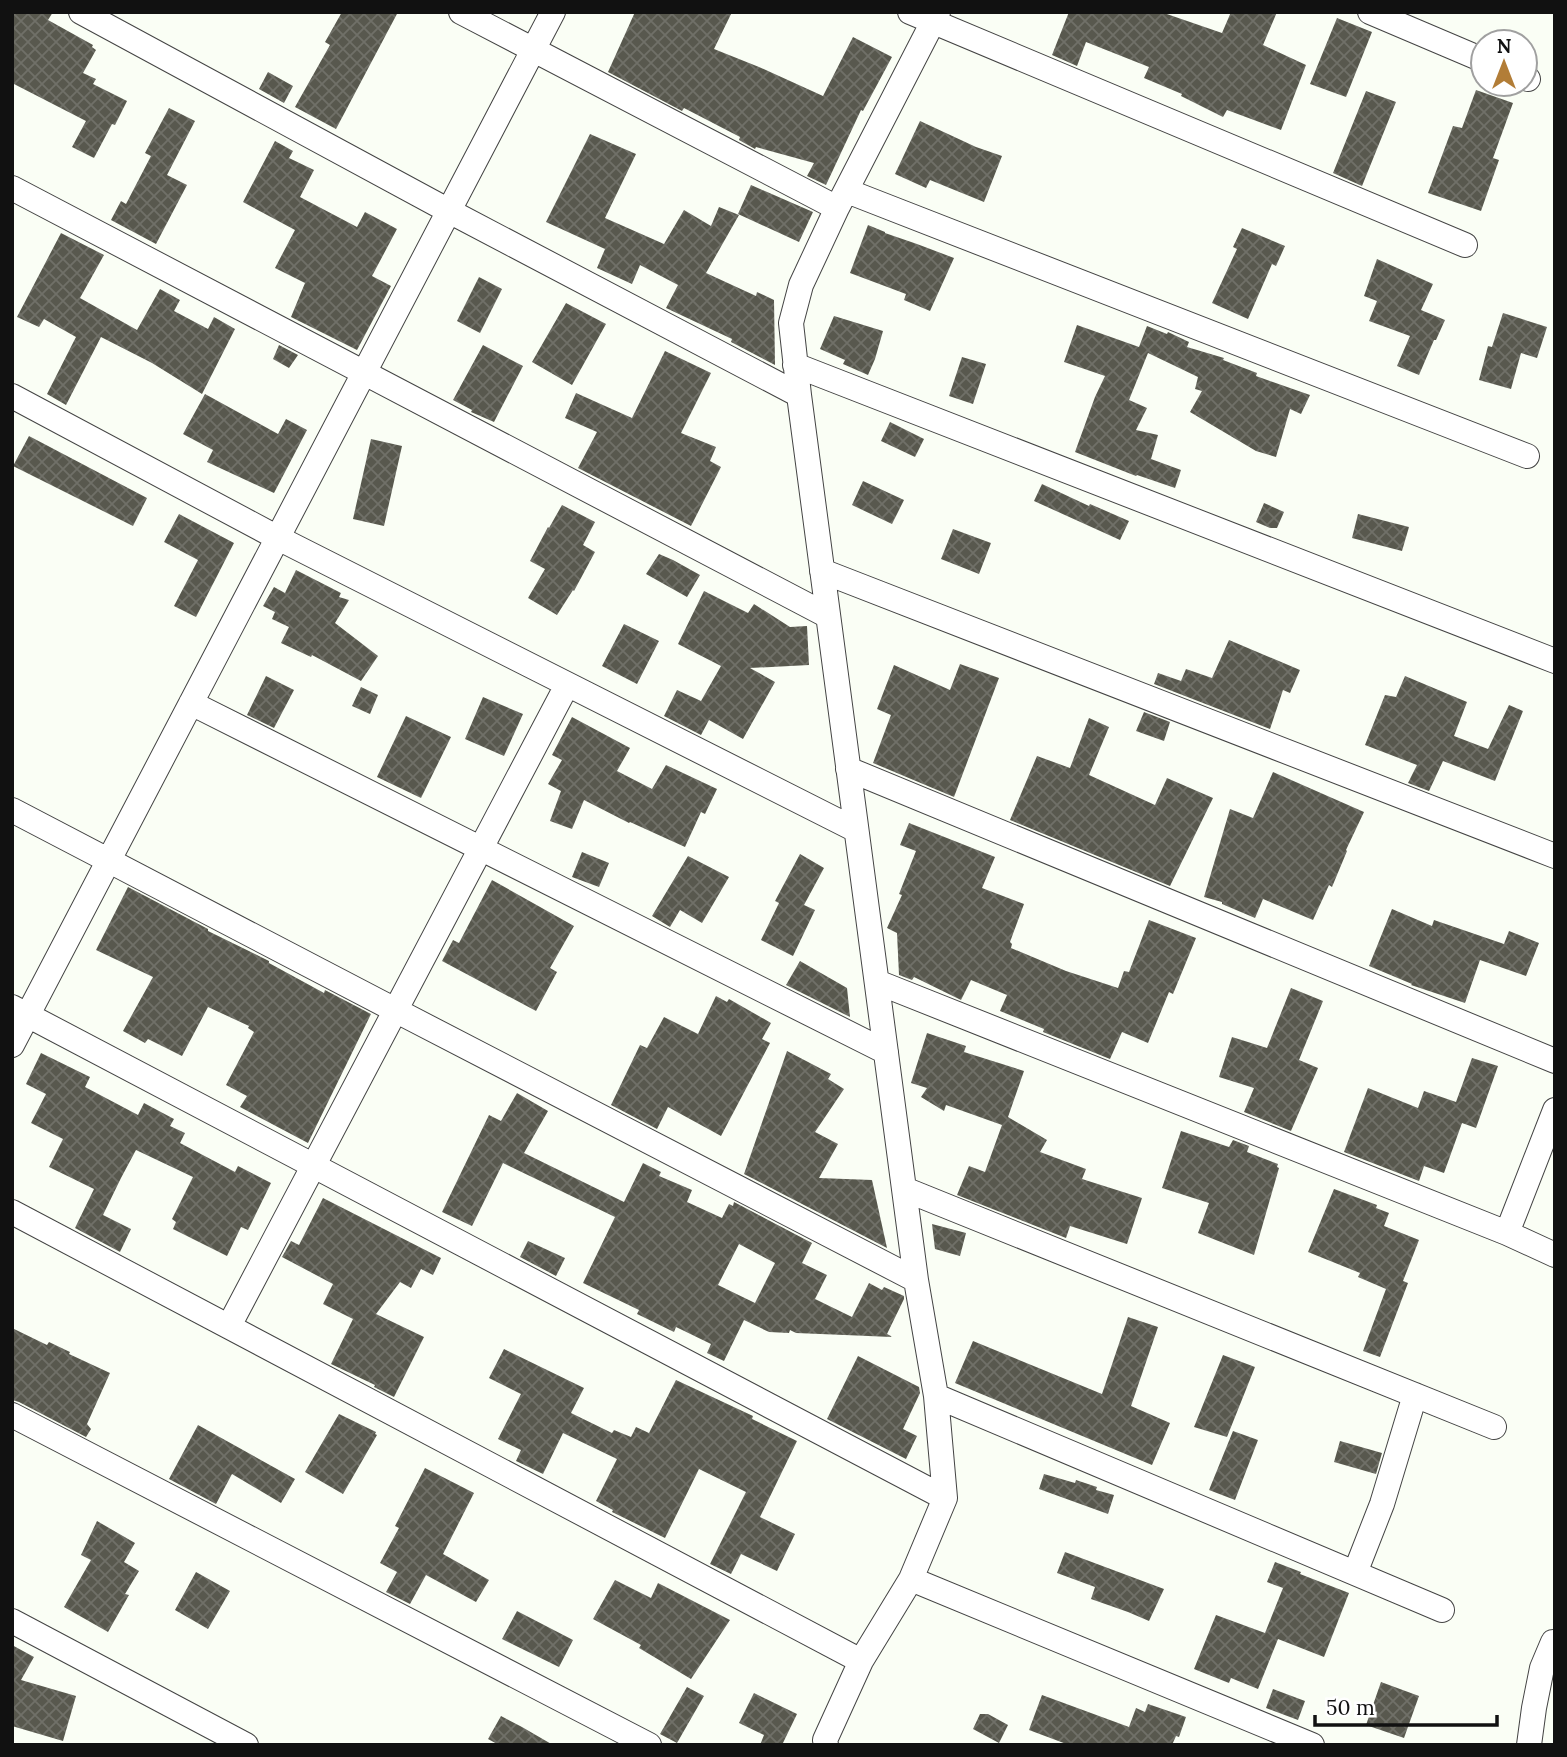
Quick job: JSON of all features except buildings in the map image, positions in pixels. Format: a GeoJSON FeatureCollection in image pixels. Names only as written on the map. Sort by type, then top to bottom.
{"type":"FeatureCollection","features":[{"type":"Feature","properties":{"kind":"street"},"geometry":{"type":"LineString","coordinates":[[81,12],[449,211],[799,395]]}},
{"type":"Feature","properties":{"kind":"street"},"geometry":{"type":"LineString","coordinates":[[461,12],[842,199],[1527,456]]}},
{"type":"Feature","properties":{"kind":"street"},"geometry":{"type":"LineString","coordinates":[[12,1045],[20,1011],[109,860],[554,12]]}},
{"type":"Feature","properties":{"kind":"street"},"geometry":{"type":"LineString","coordinates":[[910,12],[936,17],[1465,245]]}},
{"type":"Feature","properties":{"kind":"street"},"geometry":{"type":"LineString","coordinates":[[1370,12],[1469,54]]}},
{"type":"Feature","properties":{"kind":"street"},"geometry":{"type":"LineString","coordinates":[[826,1745],[825,1740],[861,1661],[911,1579],[945,1498],[936,1396],[916,1280],[791,323],[801,285],[936,17]]}},
{"type":"Feature","properties":{"kind":"street"},"geometry":{"type":"LineString","coordinates":[[12,188],[828,616]]}},
{"type":"Feature","properties":{"kind":"street"},"geometry":{"type":"LineString","coordinates":[[795,365],[1555,661]]}},
{"type":"Feature","properties":{"kind":"street"},"geometry":{"type":"LineString","coordinates":[[12,396],[278,538],[856,830]]}},
{"type":"Feature","properties":{"kind":"street"},"geometry":{"type":"LineString","coordinates":[[822,571],[1555,856]]}},
{"type":"Feature","properties":{"kind":"street"},"geometry":{"type":"LineString","coordinates":[[229,1326],[567,685]]}},
{"type":"Feature","properties":{"kind":"street"},"geometry":{"type":"LineString","coordinates":[[191,703],[886,1052]]}},
{"type":"Feature","properties":{"kind":"street"},"geometry":{"type":"LineString","coordinates":[[848,769],[1555,1061]]}},
{"type":"Feature","properties":{"kind":"street"},"geometry":{"type":"LineString","coordinates":[[12,810],[916,1280]]}},
{"type":"Feature","properties":{"kind":"street"},"geometry":{"type":"LineString","coordinates":[[877,982],[1507,1233],[1555,1255]]}},
{"type":"Feature","properties":{"kind":"street"},"geometry":{"type":"LineString","coordinates":[[20,1011],[945,1498]]}},
{"type":"Feature","properties":{"kind":"street"},"geometry":{"type":"LineString","coordinates":[[1507,1233],[1555,1110]]}},
{"type":"Feature","properties":{"kind":"street"},"geometry":{"type":"LineString","coordinates":[[904,1189],[1494,1427]]}},
{"type":"Feature","properties":{"kind":"street"},"geometry":{"type":"LineString","coordinates":[[12,1212],[861,1661]]}},
{"type":"Feature","properties":{"kind":"street"},"geometry":{"type":"LineString","coordinates":[[1355,1573],[1382,1504],[1415,1395]]}},
{"type":"Feature","properties":{"kind":"street"},"geometry":{"type":"LineString","coordinates":[[936,1396],[1442,1610]]}},
{"type":"Feature","properties":{"kind":"street"},"geometry":{"type":"LineString","coordinates":[[12,1415],[649,1745]]}},
{"type":"Feature","properties":{"kind":"street"},"geometry":{"type":"LineString","coordinates":[[911,1579],[1312,1745]]}},
{"type":"Feature","properties":{"kind":"street"},"geometry":{"type":"LineString","coordinates":[[12,1621],[246,1745]]}},
{"type":"Feature","properties":{"kind":"street"},"geometry":{"type":"LineString","coordinates":[[1529,1745],[1542,1668],[1555,1642]]}}]}
